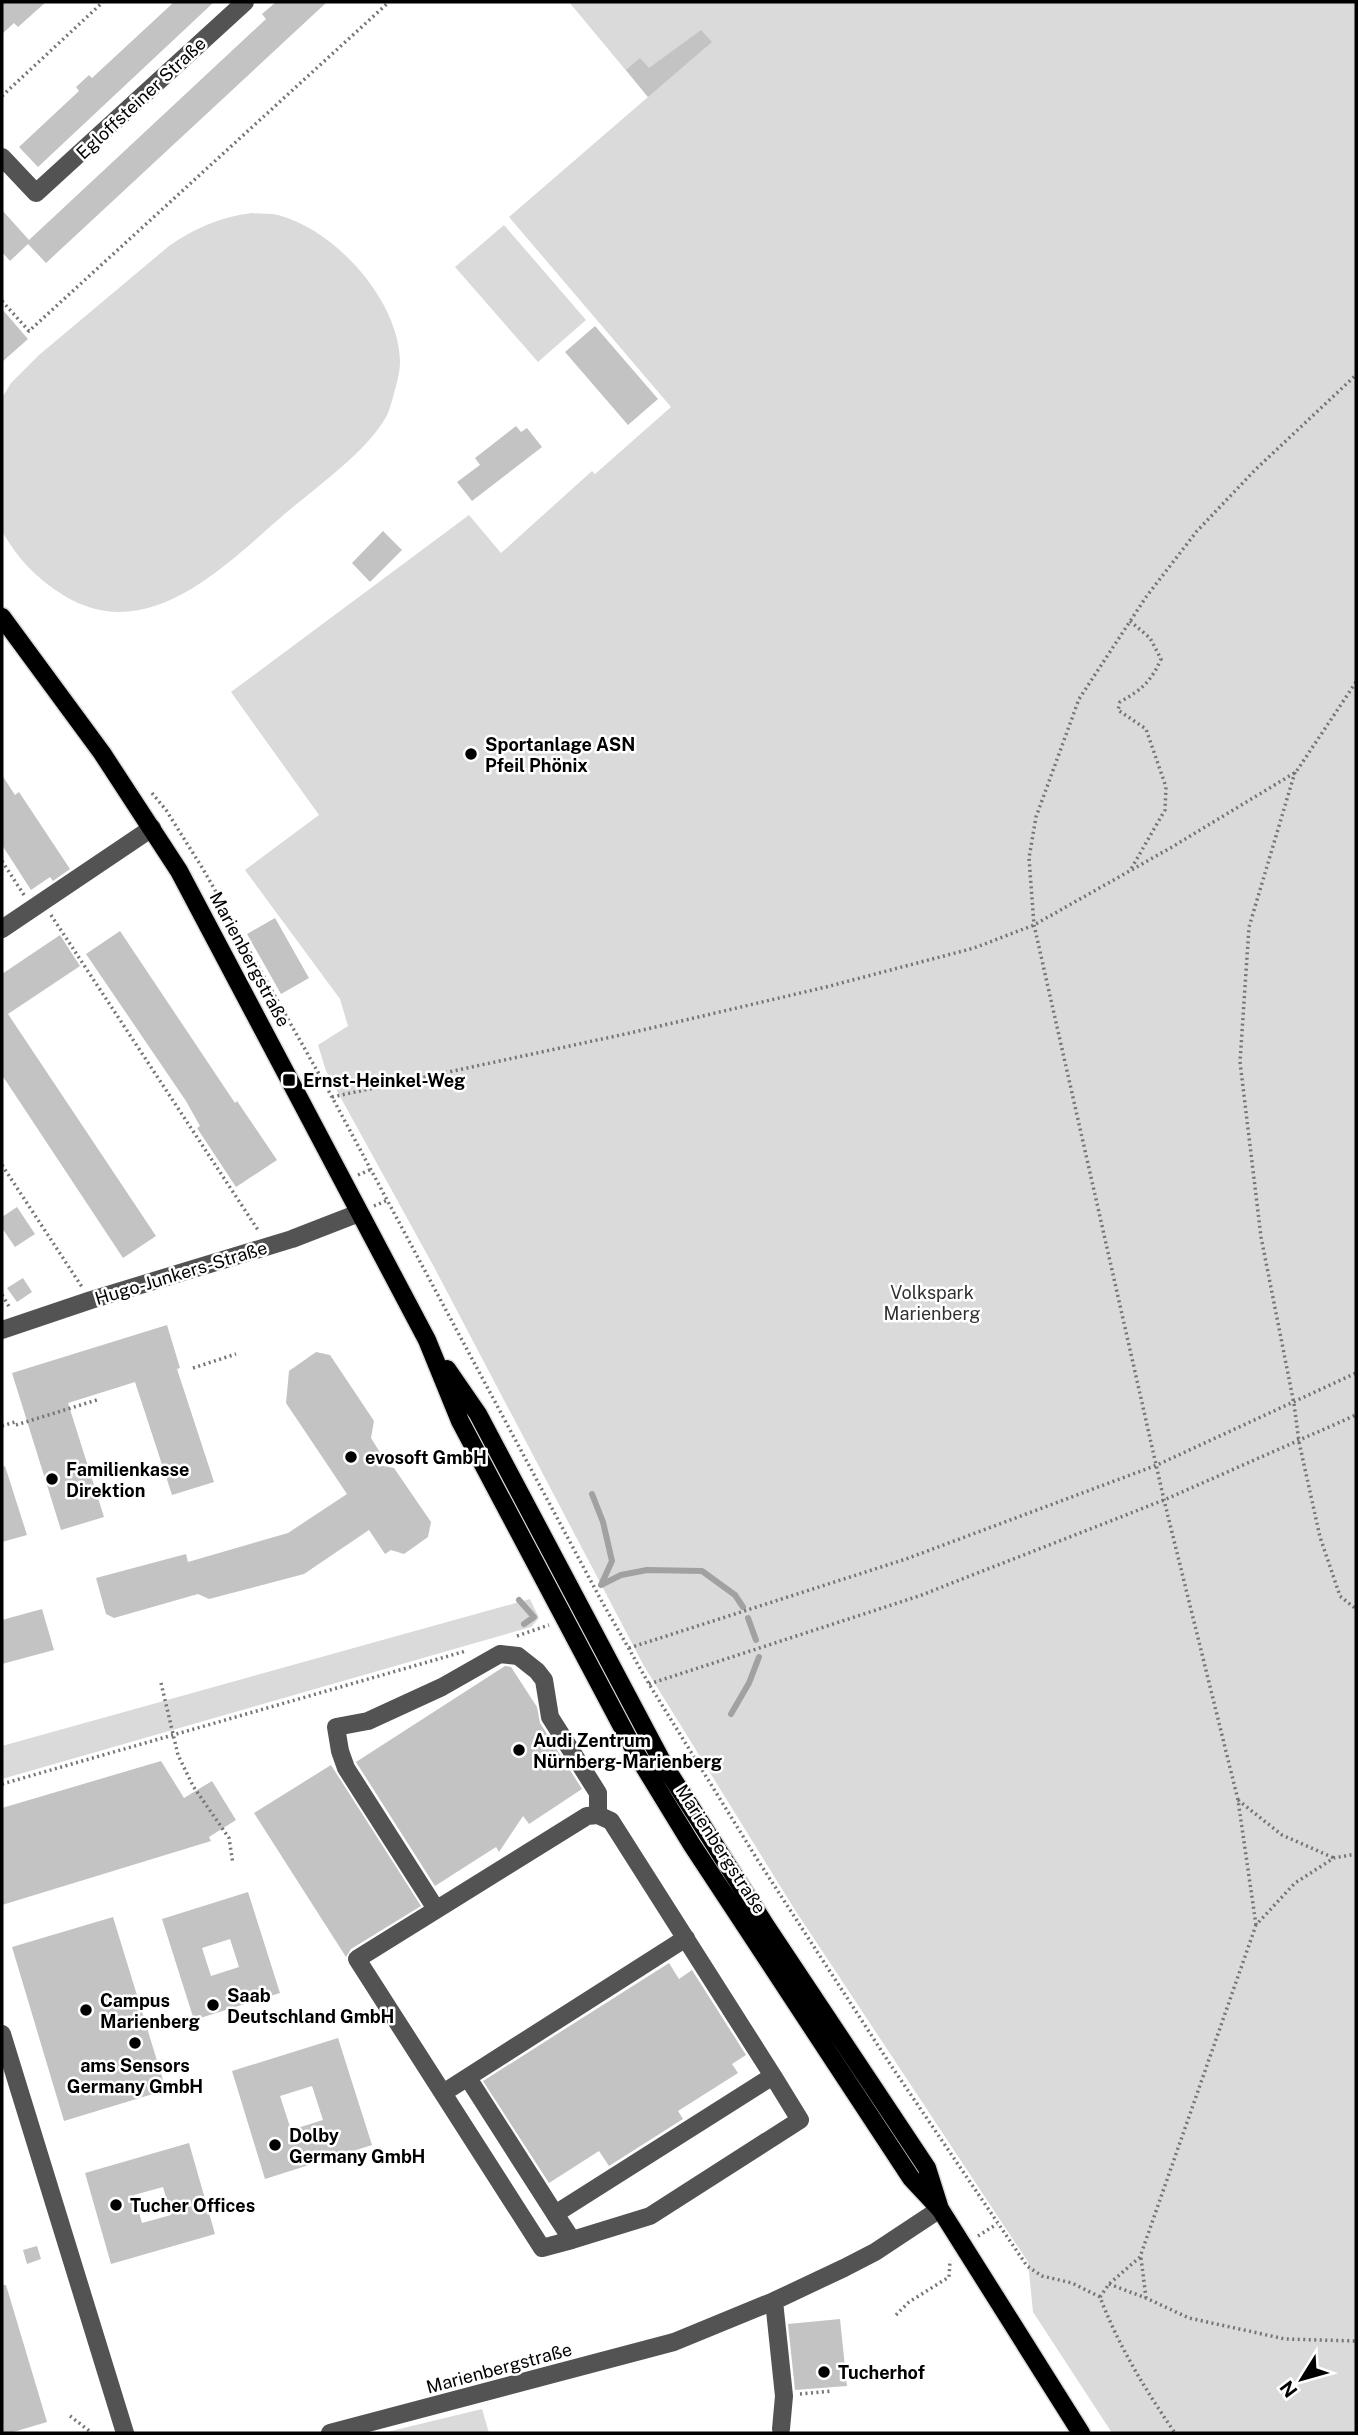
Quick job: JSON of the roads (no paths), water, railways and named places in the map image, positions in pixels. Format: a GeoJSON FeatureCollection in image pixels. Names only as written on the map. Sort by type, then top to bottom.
{"type":"FeatureCollection","features":[{"type":"Feature","properties":{"kind":"main road","name":"Marienbergstraße"},"geometry":{"type":"LineString","coordinates":[[2,617],[65,701],[152,828],[201,910],[427,1340],[460,1421],[637,1755],[692,1845],[911,2178],[940,2209]]}},
{"type":"Feature","properties":{"kind":"main road","name":"Marienbergstraße"},"geometry":{"type":"LineString","coordinates":[[427,1340],[478,1414],[653,1745],[719,1853],[927,2168],[957,2249],[1081,2433]]}},
{"type":"Feature","properties":{"kind":"main road"},"geometry":{"type":"LineString","coordinates":[[692,1845],[704,1845],[719,1853]]}},
{"type":"Feature","properties":{"kind":"street","name":"Egloffsteiner Straße"},"geometry":{"type":"LineString","coordinates":[[2,157],[36,193],[245,2]]}},
{"type":"Feature","properties":{"kind":"street"},"geometry":{"type":"LineString","coordinates":[[2,929],[152,828]]}},
{"type":"Feature","properties":{"kind":"street","name":"Hugo-Junkers-Straße"},"geometry":{"type":"LineString","coordinates":[[2,1330],[269,1246],[359,1213]]}},
{"type":"Feature","properties":{"kind":"street"},"geometry":{"type":"LineString","coordinates":[[436,1909],[346,1768],[340,1751],[337,1727],[368,1721],[442,1687],[500,1654],[518,1656],[528,1662],[544,1680],[550,1717],[598,1793],[598,1815]]}},
{"type":"Feature","properties":{"kind":"street"},"geometry":{"type":"LineString","coordinates":[[598,1815],[611,1821],[800,2120],[650,2216],[542,2248],[357,1959],[587,1816],[598,1815]]}},
{"type":"Feature","properties":{"kind":"street"},"geometry":{"type":"LineString","coordinates":[[443,2094],[686,1938]]}},
{"type":"Feature","properties":{"kind":"street"},"geometry":{"type":"LineString","coordinates":[[2,2034],[125,2433]]}},
{"type":"Feature","properties":{"kind":"street"},"geometry":{"type":"LineString","coordinates":[[555,2214],[773,2076]]}},
{"type":"Feature","properties":{"kind":"street"},"geometry":{"type":"LineString","coordinates":[[468,2078],[572,2240]]}},
{"type":"Feature","properties":{"kind":"street","name":"Marienbergstraße"},"geometry":{"type":"LineString","coordinates":[[330,2433],[674,2342],[774,2301],[875,2252],[940,2209]]}},
{"type":"Feature","properties":{"kind":"street"},"geometry":{"type":"LineString","coordinates":[[774,2301],[784,2396],[782,2429]]}},
{"type":"Feature","properties":{"kind":"waterway"},"geometry":{"type":"LineString","coordinates":[[592,1494],[603,1522],[612,1561],[601,1585]]}},
{"type":"Feature","properties":{"kind":"waterway"},"geometry":{"type":"LineString","coordinates":[[601,1585],[621,1575],[647,1570],[702,1571],[735,1595],[743,1607]]}},
{"type":"Feature","properties":{"kind":"waterway"},"geometry":{"type":"LineString","coordinates":[[519,1600],[534,1617],[524,1624]]}},
{"type":"Feature","properties":{"kind":"waterway"},"geometry":{"type":"LineString","coordinates":[[748,1618],[756,1640]]}},
{"type":"Feature","properties":{"kind":"waterway"},"geometry":{"type":"LineString","coordinates":[[731,1714],[749,1683],[759,1657]]}},
{"type":"Feature","properties":{"kind":"place","name":"Sportanlage ASN Pfeil Phönix"},"geometry":{"type":"Point","coordinates":[471,754]}},
{"type":"Feature","properties":{"kind":"place","name":"Ernst-Heinkel-Weg"},"geometry":{"type":"Point","coordinates":[289,1080]}},
{"type":"Feature","properties":{"kind":"place","name":"evosoft GmbH"},"geometry":{"type":"Point","coordinates":[351,1457]}},
{"type":"Feature","properties":{"kind":"place","name":"Familienkasse Direktion"},"geometry":{"type":"Point","coordinates":[52,1479]}},
{"type":"Feature","properties":{"kind":"place","name":"Audi Zentrum Nürnberg-Marienberg"},"geometry":{"type":"Point","coordinates":[519,1750]}},
{"type":"Feature","properties":{"kind":"place","name":"Saab Deutschland GmbH"},"geometry":{"type":"Point","coordinates":[213,2005]}},
{"type":"Feature","properties":{"kind":"place","name":"Campus Marienberg"},"geometry":{"type":"Point","coordinates":[86,2010]}},
{"type":"Feature","properties":{"kind":"place","name":"ams Sensors Germany GmbH"},"geometry":{"type":"Point","coordinates":[135,2043]}},
{"type":"Feature","properties":{"kind":"place","name":"Dolby Germany GmbH"},"geometry":{"type":"Point","coordinates":[275,2145]}},
{"type":"Feature","properties":{"kind":"place","name":"Tucher Offices"},"geometry":{"type":"Point","coordinates":[116,2205]}},
{"type":"Feature","properties":{"kind":"place","name":"Tucherhof"},"geometry":{"type":"Point","coordinates":[824,2372]}},
{"type":"Feature","properties":{"kind":"park label","name":"Volkspark Marienberg"},"geometry":{"type":"Point","coordinates":[932,1302]}}]}
